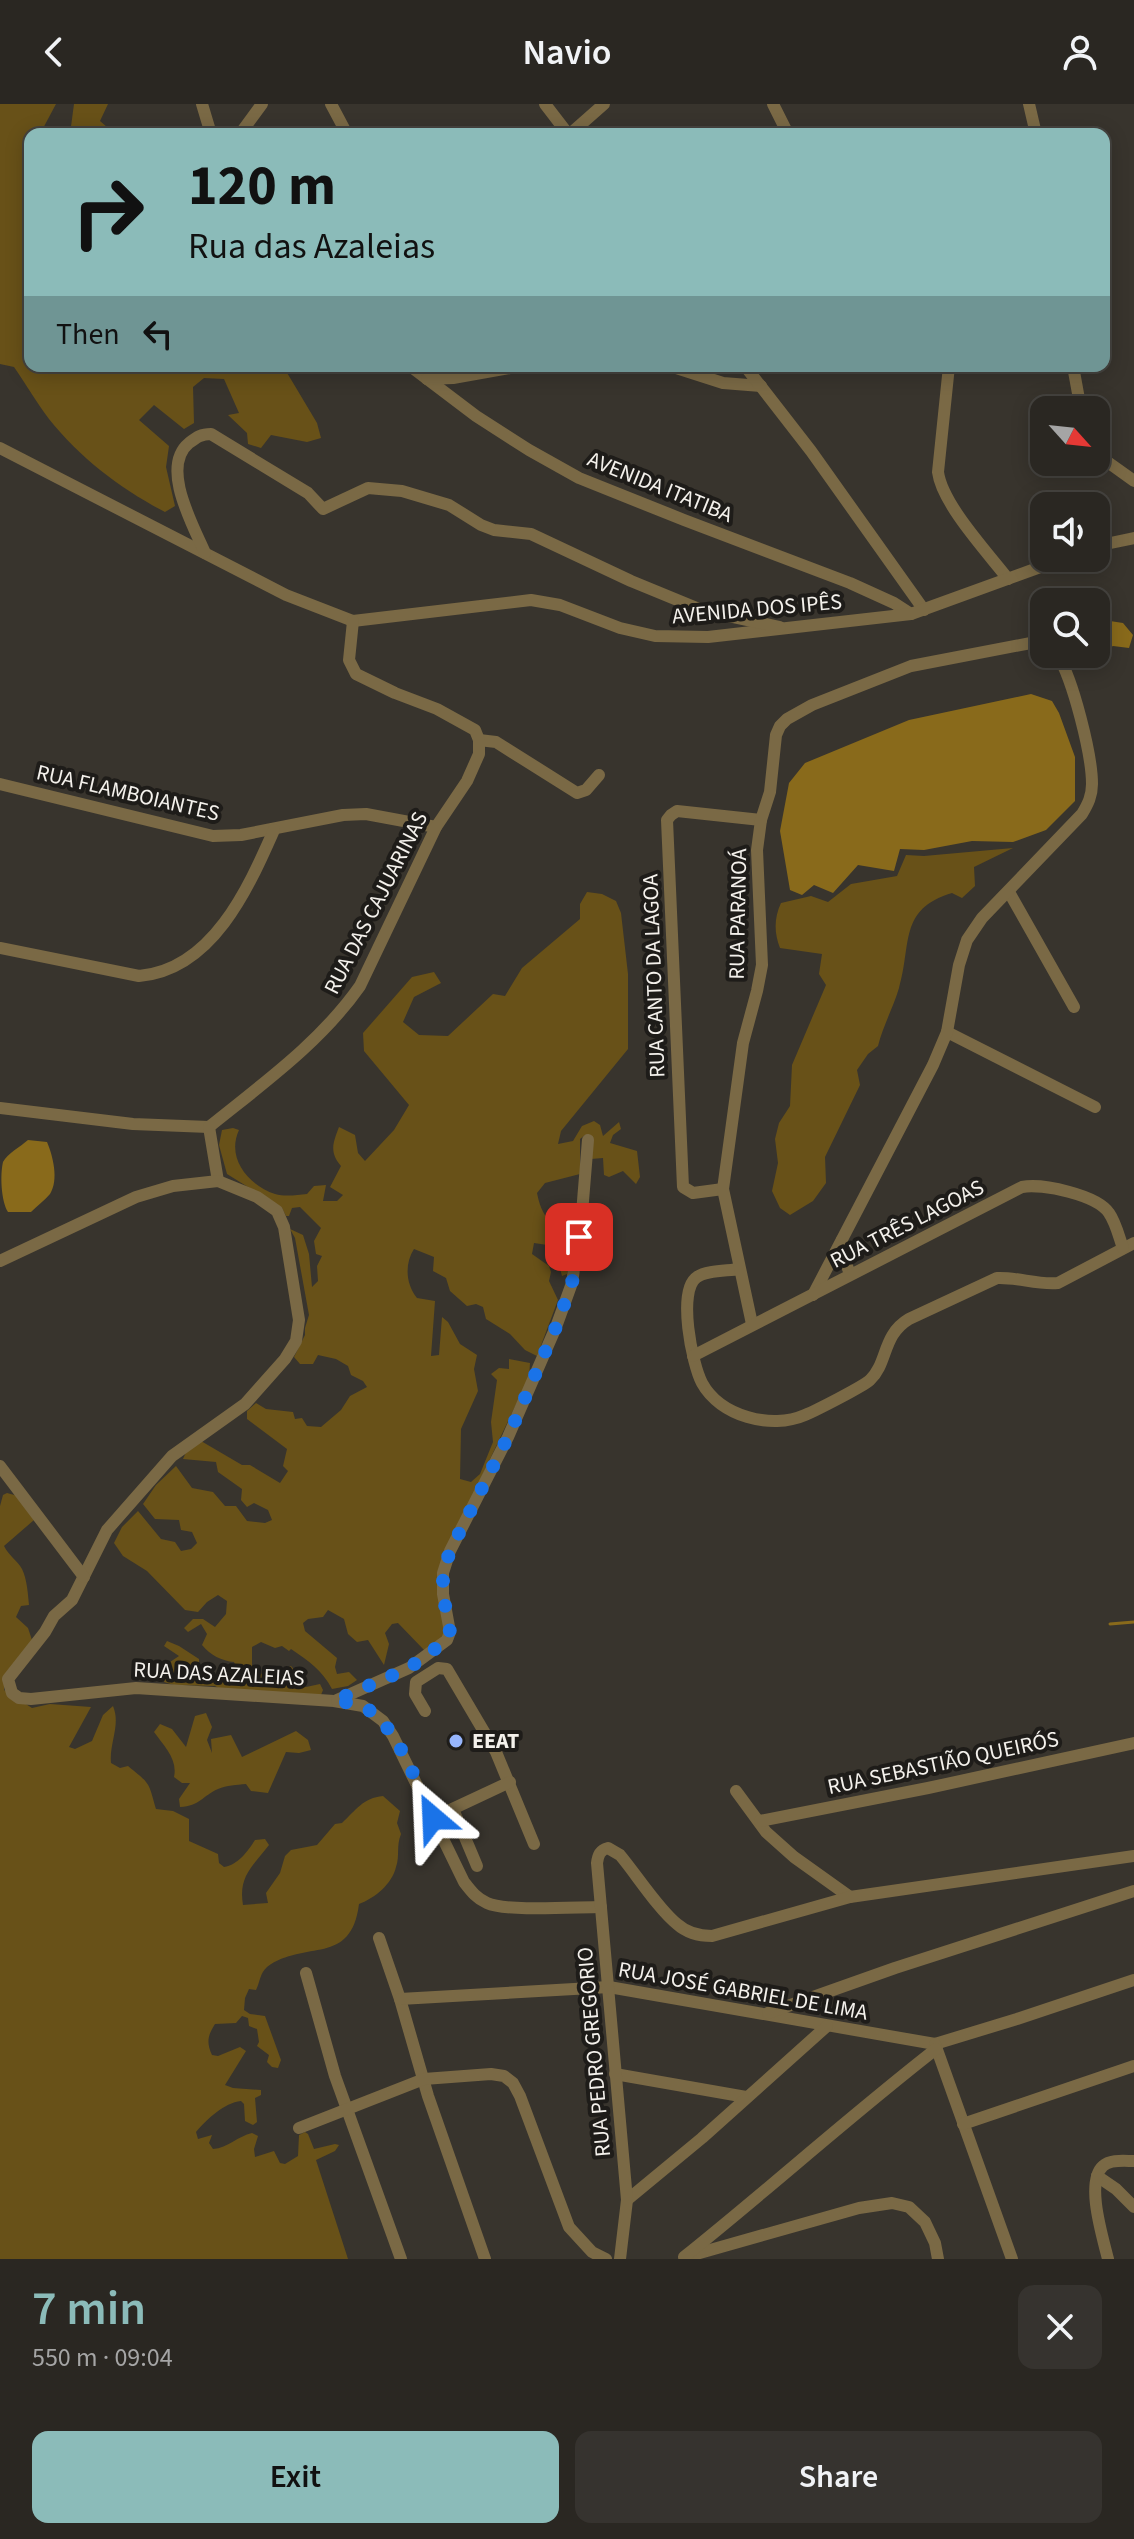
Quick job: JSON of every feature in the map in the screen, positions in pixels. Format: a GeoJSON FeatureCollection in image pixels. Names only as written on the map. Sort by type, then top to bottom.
{"type":"FeatureCollection","features":[{"type":"Feature","properties":{"kind":"street"},"geometry":{"type":"LineString","coordinates":[[202,104],[209,128]]}},
{"type":"Feature","properties":{"kind":"street"},"geometry":{"type":"LineString","coordinates":[[244,128],[262,104]]}},
{"type":"Feature","properties":{"kind":"street"},"geometry":{"type":"LineString","coordinates":[[331,104],[344,128]]}},
{"type":"Feature","properties":{"kind":"street"},"geometry":{"type":"LineString","coordinates":[[545,104],[564,128]]}},
{"type":"Feature","properties":{"kind":"street"},"geometry":{"type":"LineString","coordinates":[[576,128],[604,104]]}},
{"type":"Feature","properties":{"kind":"street"},"geometry":{"type":"LineString","coordinates":[[773,104],[785,128]]}},
{"type":"Feature","properties":{"kind":"street"},"geometry":{"type":"LineString","coordinates":[[1029,104],[1035,128]]}},
{"type":"Feature","properties":{"kind":"street","name":"AVENIDA ITATIBA"},"geometry":{"type":"LineString","coordinates":[[418,372],[476,416],[579,478],[850,583],[911,614]]}},
{"type":"Feature","properties":{"kind":"street"},"geometry":{"type":"LineString","coordinates":[[427,379],[487,372]]}},
{"type":"Feature","properties":{"kind":"street"},"geometry":{"type":"LineString","coordinates":[[689,372],[723,383],[761,386]]}},
{"type":"Feature","properties":{"kind":"street"},"geometry":{"type":"LineString","coordinates":[[750,372],[811,451],[924,610]]}},
{"type":"Feature","properties":{"kind":"street"},"geometry":{"type":"LineString","coordinates":[[948,372],[939,485],[1008,579]]}},
{"type":"Feature","properties":{"kind":"street"},"geometry":{"type":"LineString","coordinates":[[1074,372],[1078,396]]}},
{"type":"Feature","properties":{"kind":"street"},"geometry":{"type":"LineString","coordinates":[[205,553],[177,478],[179,455],[184,448],[201,434],[211,434],[308,493],[323,509],[368,488],[402,491],[449,505],[494,530],[531,534],[704,611],[786,629]]}},
{"type":"Feature","properties":{"kind":"street"},"geometry":{"type":"LineString","coordinates":[[0,448],[286,595],[353,621],[349,660],[356,674],[437,709],[475,730],[479,740],[496,742],[577,793],[586,790],[599,775]]}},
{"type":"Feature","properties":{"kind":"street"},"geometry":{"type":"LineString","coordinates":[[1110,464],[1134,481]]}},
{"type":"Feature","properties":{"kind":"street"},"geometry":{"type":"LineString","coordinates":[[1110,543],[1134,538]]}},
{"type":"Feature","properties":{"kind":"street","name":"AVENIDA DOS IPÊS"},"geometry":{"type":"LineString","coordinates":[[353,621],[531,600],[560,605],[620,628],[655,636],[708,637],[911,614],[1030,571]]}},
{"type":"Feature","properties":{"kind":"street","name":"RUA PARANOÁ"},"geometry":{"type":"LineString","coordinates":[[752,1324],[723,1189],[743,1043],[762,965],[757,850],[761,820],[770,792],[776,735],[787,719],[812,705],[911,666],[1030,643]]}},
{"type":"Feature","properties":{"kind":"street"},"geometry":{"type":"LineString","coordinates":[[813,1295],[933,1065],[947,1032],[959,965],[967,940],[982,918],[1082,814],[1090,799],[1090,766],[1070,683],[1063,668]]}},
{"type":"Feature","properties":{"kind":"street","name":"RUA DAS CAJUARINAS"},"geometry":{"type":"LineString","coordinates":[[209,1127],[286,1064],[343,1010],[360,986],[436,827],[467,781],[479,754],[479,740]]}},
{"type":"Feature","properties":{"kind":"street","name":"RUA FLAMBOIANTES"},"geometry":{"type":"LineString","coordinates":[[0,784],[213,836],[274,830],[343,815],[366,814],[436,827]]}},
{"type":"Feature","properties":{"kind":"street","name":"RUA CANTO DA LAGOA"},"geometry":{"type":"LineString","coordinates":[[723,1189],[693,1193],[683,1187],[667,820],[677,811],[761,820]]}},
{"type":"Feature","properties":{"kind":"street"},"geometry":{"type":"LineString","coordinates":[[0,948],[139,976],[167,970],[197,952],[226,924],[274,830]]}},
{"type":"Feature","properties":{"kind":"street"},"geometry":{"type":"LineString","coordinates":[[1009,892],[1074,1007]]}},
{"type":"Feature","properties":{"kind":"street"},"geometry":{"type":"LineString","coordinates":[[947,1032],[1095,1107]]}},
{"type":"Feature","properties":{"kind":"street"},"geometry":{"type":"LineString","coordinates":[[0,1108],[133,1124],[209,1127],[218,1181],[173,1186],[136,1197],[0,1261]]}},
{"type":"Feature","properties":{"kind":"street","name":"RUA DAS AZALEIAS"},"geometry":{"type":"LineString","coordinates":[[218,1181],[257,1197],[277,1211],[284,1227],[299,1320],[296,1341],[285,1359],[245,1404],[172,1456],[107,1530],[72,1600],[54,1616],[8,1679],[12,1693],[19,1698],[39,1699],[136,1688],[334,1701],[409,1668],[447,1640],[450,1632],[443,1584],[450,1551],[508,1437],[572,1283],[588,1140]]}},
{"type":"Feature","properties":{"kind":"street","name":"RUA TRÊS LAGOAS"},"geometry":{"type":"LineString","coordinates":[[693,1356],[1022,1187],[1046,1186],[1095,1201],[1111,1215],[1129,1245]]}},
{"type":"Feature","properties":{"kind":"street"},"geometry":{"type":"LineString","coordinates":[[843,1237],[841,1250],[850,1274]]}},
{"type":"Feature","properties":{"kind":"street"},"geometry":{"type":"LineString","coordinates":[[739,1269],[705,1274],[696,1277],[691,1285],[687,1296],[693,1356],[702,1382],[714,1398],[733,1412],[769,1422],[803,1416],[870,1380],[898,1325],[909,1319],[997,1278],[1058,1283],[1129,1245]]}},
{"type":"Feature","properties":{"kind":"street"},"geometry":{"type":"LineString","coordinates":[[0,1466],[84,1577]]}},
{"type":"Feature","properties":{"kind":"street"},"geometry":{"type":"LineString","coordinates":[[425,1711],[415,1694],[416,1682],[438,1668],[447,1669],[496,1752],[534,1844]]}},
{"type":"Feature","properties":{"kind":"street"},"geometry":{"type":"LineString","coordinates":[[334,1701],[363,1706],[383,1721],[473,1895],[502,1907],[601,1907]]}},
{"type":"Feature","properties":{"kind":"street","name":"RUA SEBASTIÃO QUEIRÓS"},"geometry":{"type":"LineString","coordinates":[[760,1821],[1134,1743]]}},
{"type":"Feature","properties":{"kind":"street"},"geometry":{"type":"LineString","coordinates":[[433,1818],[510,1782]]}},
{"type":"Feature","properties":{"kind":"street"},"geometry":{"type":"LineString","coordinates":[[736,1791],[766,1832],[794,1857],[850,1897],[1134,1856]]}},
{"type":"Feature","properties":{"kind":"street"},"geometry":{"type":"LineString","coordinates":[[453,1809],[477,1866]]}},
{"type":"Feature","properties":{"kind":"street","name":"RUA PEDRO GREGORIO"},"geometry":{"type":"LineString","coordinates":[[620,2259],[627,2200],[598,1854],[608,1848],[620,1855],[676,1924],[702,1936],[762,1923],[850,1897]]}},
{"type":"Feature","properties":{"kind":"street"},"geometry":{"type":"LineString","coordinates":[[765,2014],[895,1968],[1134,1891]]}},
{"type":"Feature","properties":{"kind":"street"},"geometry":{"type":"LineString","coordinates":[[379,1938],[485,2259]]}},
{"type":"Feature","properties":{"kind":"street"},"geometry":{"type":"LineString","coordinates":[[306,1973],[346,2108],[401,2259]]}},
{"type":"Feature","properties":{"kind":"street"},"geometry":{"type":"LineString","coordinates":[[680,2258],[739,2213],[935,2047],[1134,1980]]}},
{"type":"Feature","properties":{"kind":"street","name":"RUA JOSÉ GABRIEL DE LIMA"},"geometry":{"type":"LineString","coordinates":[[400,1999],[609,1987],[935,2047]]}},
{"type":"Feature","properties":{"kind":"street"},"geometry":{"type":"LineString","coordinates":[[627,2200],[702,2138],[827,2026]]}},
{"type":"Feature","properties":{"kind":"street"},"geometry":{"type":"LineString","coordinates":[[935,2047],[1012,2259]]}},
{"type":"Feature","properties":{"kind":"street"},"geometry":{"type":"LineString","coordinates":[[963,2124],[1134,2066]]}},
{"type":"Feature","properties":{"kind":"street"},"geometry":{"type":"LineString","coordinates":[[299,2128],[424,2079],[491,2074],[504,2076],[513,2083],[569,2227],[592,2252],[606,2259]]}},
{"type":"Feature","properties":{"kind":"street"},"geometry":{"type":"LineString","coordinates":[[615,2074],[746,2097]]}},
{"type":"Feature","properties":{"kind":"street"},"geometry":{"type":"LineString","coordinates":[[1108,2259],[1096,2199],[1097,2176],[1103,2166],[1112,2162],[1134,2161]]}},
{"type":"Feature","properties":{"kind":"street"},"geometry":{"type":"LineString","coordinates":[[1097,2176],[1134,2207]]}},
{"type":"Feature","properties":{"kind":"street"},"geometry":{"type":"LineString","coordinates":[[680,2258],[859,2208],[892,2203],[909,2207],[925,2222],[935,2243],[938,2259]]}},
{"type":"Feature","properties":{"kind":"street"},"geometry":{"type":"LineString","coordinates":[[739,2213],[737,2232],[740,2241]]}},
{"type":"Feature","properties":{"kind":"shaded area"},"geometry":{"type":"Polygon","coordinates":[[[0,104],[56,104],[43,128],[24,128],[24,372],[287,372],[317,423],[321,438],[307,442],[271,435],[261,448],[248,444],[247,433],[228,415],[239,413],[224,379],[204,378],[193,387],[194,423],[184,429],[154,405],[139,420],[169,446],[166,467],[175,506],[165,512],[117,483],[88,460],[49,419],[14,367],[0,364],[0,104]]]}},
{"type":"Feature","properties":{"kind":"shaded area"},"geometry":{"type":"Polygon","coordinates":[[[74,104],[108,104],[100,121],[108,128],[71,128],[74,104]]]}},
{"type":"Feature","properties":{"kind":"shaded area"},"geometry":{"type":"Polygon","coordinates":[[[1110,621],[1123,623],[1133,635],[1129,648],[1110,647],[1110,621]]]}},
{"type":"Feature","properties":{"kind":"shaded area"},"geometry":{"type":"Polygon","coordinates":[[[1031,694],[1052,701],[1075,757],[1075,801],[1046,830],[1013,842],[972,841],[924,850],[900,849],[894,871],[858,865],[833,893],[814,885],[802,895],[790,890],[780,831],[789,783],[805,763],[909,720],[1031,694]]]}},
{"type":"Feature","properties":{"kind":"shaded area"},"geometry":{"type":"Polygon","coordinates":[[[1013,848],[974,867],[975,886],[962,898],[952,893],[935,900],[915,919],[899,988],[878,1046],[857,1070],[860,1085],[825,1157],[826,1183],[813,1201],[790,1215],[780,1208],[772,1191],[778,1163],[775,1139],[779,1123],[790,1106],[792,1065],[826,985],[819,974],[822,954],[780,948],[776,926],[781,903],[811,896],[828,902],[851,884],[897,876],[906,855],[1013,848]]]}},
{"type":"Feature","properties":{"kind":"shaded area"},"geometry":{"type":"Polygon","coordinates":[[[587,892],[602,894],[616,901],[621,913],[628,974],[628,1049],[561,1131],[558,1144],[573,1141],[582,1126],[594,1121],[600,1125],[603,1136],[619,1122],[621,1129],[613,1135],[610,1143],[637,1151],[640,1177],[636,1184],[623,1171],[609,1177],[604,1175],[603,1158],[591,1159],[592,1143],[585,1135],[580,1139],[580,1174],[545,1183],[537,1193],[546,1217],[573,1238],[567,1274],[562,1276],[554,1246],[534,1243],[532,1254],[549,1266],[549,1281],[558,1300],[537,1356],[486,1319],[483,1307],[476,1304],[467,1306],[450,1291],[446,1278],[433,1271],[434,1257],[414,1249],[411,1255],[408,1273],[413,1292],[417,1298],[435,1301],[431,1356],[439,1355],[442,1317],[460,1344],[477,1355],[474,1369],[478,1391],[461,1429],[460,1479],[471,1482],[480,1474],[493,1442],[491,1422],[497,1380],[491,1374],[499,1368],[509,1369],[509,1359],[530,1363],[529,1377],[441,1562],[444,1635],[425,1651],[398,1623],[392,1624],[385,1633],[389,1644],[384,1665],[368,1640],[357,1642],[348,1634],[344,1619],[328,1610],[323,1617],[303,1623],[305,1631],[337,1658],[337,1674],[349,1672],[357,1680],[348,1686],[332,1689],[314,1666],[291,1649],[289,1651],[282,1646],[275,1648],[261,1642],[252,1647],[252,1669],[260,1675],[268,1668],[274,1674],[291,1666],[297,1673],[293,1681],[306,1687],[320,1684],[323,1690],[321,1695],[164,1682],[170,1662],[179,1656],[164,1646],[167,1641],[199,1659],[199,1670],[221,1679],[237,1669],[234,1662],[216,1657],[202,1645],[207,1634],[201,1624],[188,1632],[184,1628],[193,1619],[203,1619],[215,1627],[226,1614],[227,1601],[218,1595],[198,1612],[185,1610],[147,1571],[123,1556],[114,1543],[122,1527],[138,1511],[161,1539],[175,1542],[181,1551],[191,1549],[197,1543],[192,1532],[181,1530],[179,1520],[155,1519],[143,1504],[156,1485],[176,1466],[192,1488],[213,1492],[225,1506],[236,1506],[247,1521],[265,1523],[272,1520],[268,1510],[254,1503],[247,1507],[241,1500],[242,1489],[218,1472],[216,1462],[183,1459],[187,1450],[201,1441],[280,1483],[288,1471],[283,1466],[287,1449],[247,1419],[247,1411],[256,1403],[266,1409],[293,1412],[295,1419],[302,1418],[307,1426],[321,1427],[341,1410],[350,1396],[367,1387],[351,1375],[348,1366],[336,1359],[318,1355],[313,1364],[300,1364],[294,1357],[305,1335],[309,1315],[295,1238],[290,1229],[303,1235],[309,1254],[312,1287],[318,1281],[317,1266],[322,1256],[316,1254],[314,1241],[321,1228],[300,1207],[292,1208],[286,1216],[282,1208],[227,1174],[219,1145],[222,1130],[239,1130],[235,1151],[238,1160],[248,1177],[265,1190],[279,1195],[295,1195],[307,1194],[314,1186],[326,1185],[323,1201],[337,1201],[343,1195],[330,1187],[341,1166],[333,1147],[339,1127],[355,1135],[358,1153],[365,1161],[394,1130],[409,1105],[364,1051],[363,1033],[412,977],[434,972],[441,983],[414,997],[403,1022],[419,1035],[448,1036],[493,994],[505,996],[522,968],[580,919],[580,904],[587,892]]]}},
{"type":"Feature","properties":{"kind":"shaded area"},"geometry":{"type":"Polygon","coordinates":[[[28,1140],[47,1142],[54,1168],[53,1188],[31,1212],[8,1212],[2,1187],[3,1162],[28,1140]]]}},
{"type":"Feature","properties":{"kind":"shaded area"},"geometry":{"type":"Polygon","coordinates":[[[3,1495],[18,1496],[34,1520],[4,1546],[25,1577],[29,1605],[21,1606],[16,1617],[28,1628],[32,1640],[4,1679],[4,1690],[32,1708],[50,1704],[91,1707],[69,1747],[75,1749],[92,1741],[103,1715],[113,1706],[116,1720],[111,1763],[120,1768],[128,1766],[145,1781],[156,1809],[173,1811],[189,1819],[189,1841],[218,1854],[219,1863],[224,1867],[238,1860],[255,1840],[265,1839],[269,1845],[245,1879],[243,1905],[268,1903],[266,1893],[280,1873],[285,1856],[291,1850],[317,1845],[335,1824],[342,1823],[365,1802],[383,1796],[400,1811],[397,1823],[401,1834],[394,1873],[382,1890],[359,1904],[347,1936],[324,1949],[296,1954],[267,1967],[256,1990],[249,1989],[244,2010],[265,2016],[281,2060],[278,2068],[267,2062],[269,2055],[257,2046],[257,2029],[249,2026],[248,2018],[242,2016],[236,2023],[215,2024],[211,2032],[208,2042],[212,2055],[218,2056],[240,2047],[246,2051],[225,2085],[261,2090],[261,2095],[255,2098],[257,2122],[253,2125],[245,2121],[241,2101],[222,2108],[196,2132],[198,2139],[212,2135],[209,2143],[213,2149],[252,2133],[258,2136],[255,2157],[274,2151],[280,2163],[285,2164],[298,2156],[299,2135],[305,2132],[314,2149],[339,2145],[335,2151],[316,2160],[348,2259],[0,2259],[0,1506],[3,1495]]]}},
{"type":"Feature","properties":{"kind":"shaded area"},"geometry":{"type":"Polygon","coordinates":[[[206,1713],[212,1727],[207,1740],[212,1753],[211,1739],[231,1735],[242,1757],[296,1731],[308,1740],[311,1750],[286,1752],[268,1793],[251,1791],[246,1784],[232,1785],[218,1789],[192,1805],[180,1807],[179,1799],[190,1783],[182,1783],[174,1777],[172,1759],[154,1732],[160,1724],[172,1729],[186,1747],[195,1716],[206,1713]]]}},
{"type":"Feature","properties":{"kind":"waterway"},"geometry":{"type":"LineString","coordinates":[[1110,1624],[1134,1622]]}},
{"type":"Feature","properties":{"kind":"place","name":"EEAT"},"geometry":{"type":"Point","coordinates":[456,1741]}},
{"type":"Feature","properties":{"kind":"route"},"geometry":{"type":"LineString","coordinates":[[433,1818],[383,1721],[363,1706],[334,1701],[409,1668],[447,1640],[450,1632],[443,1594],[443,1573],[450,1551],[508,1437],[556,1327],[572,1283],[579,1237]]}}]}
